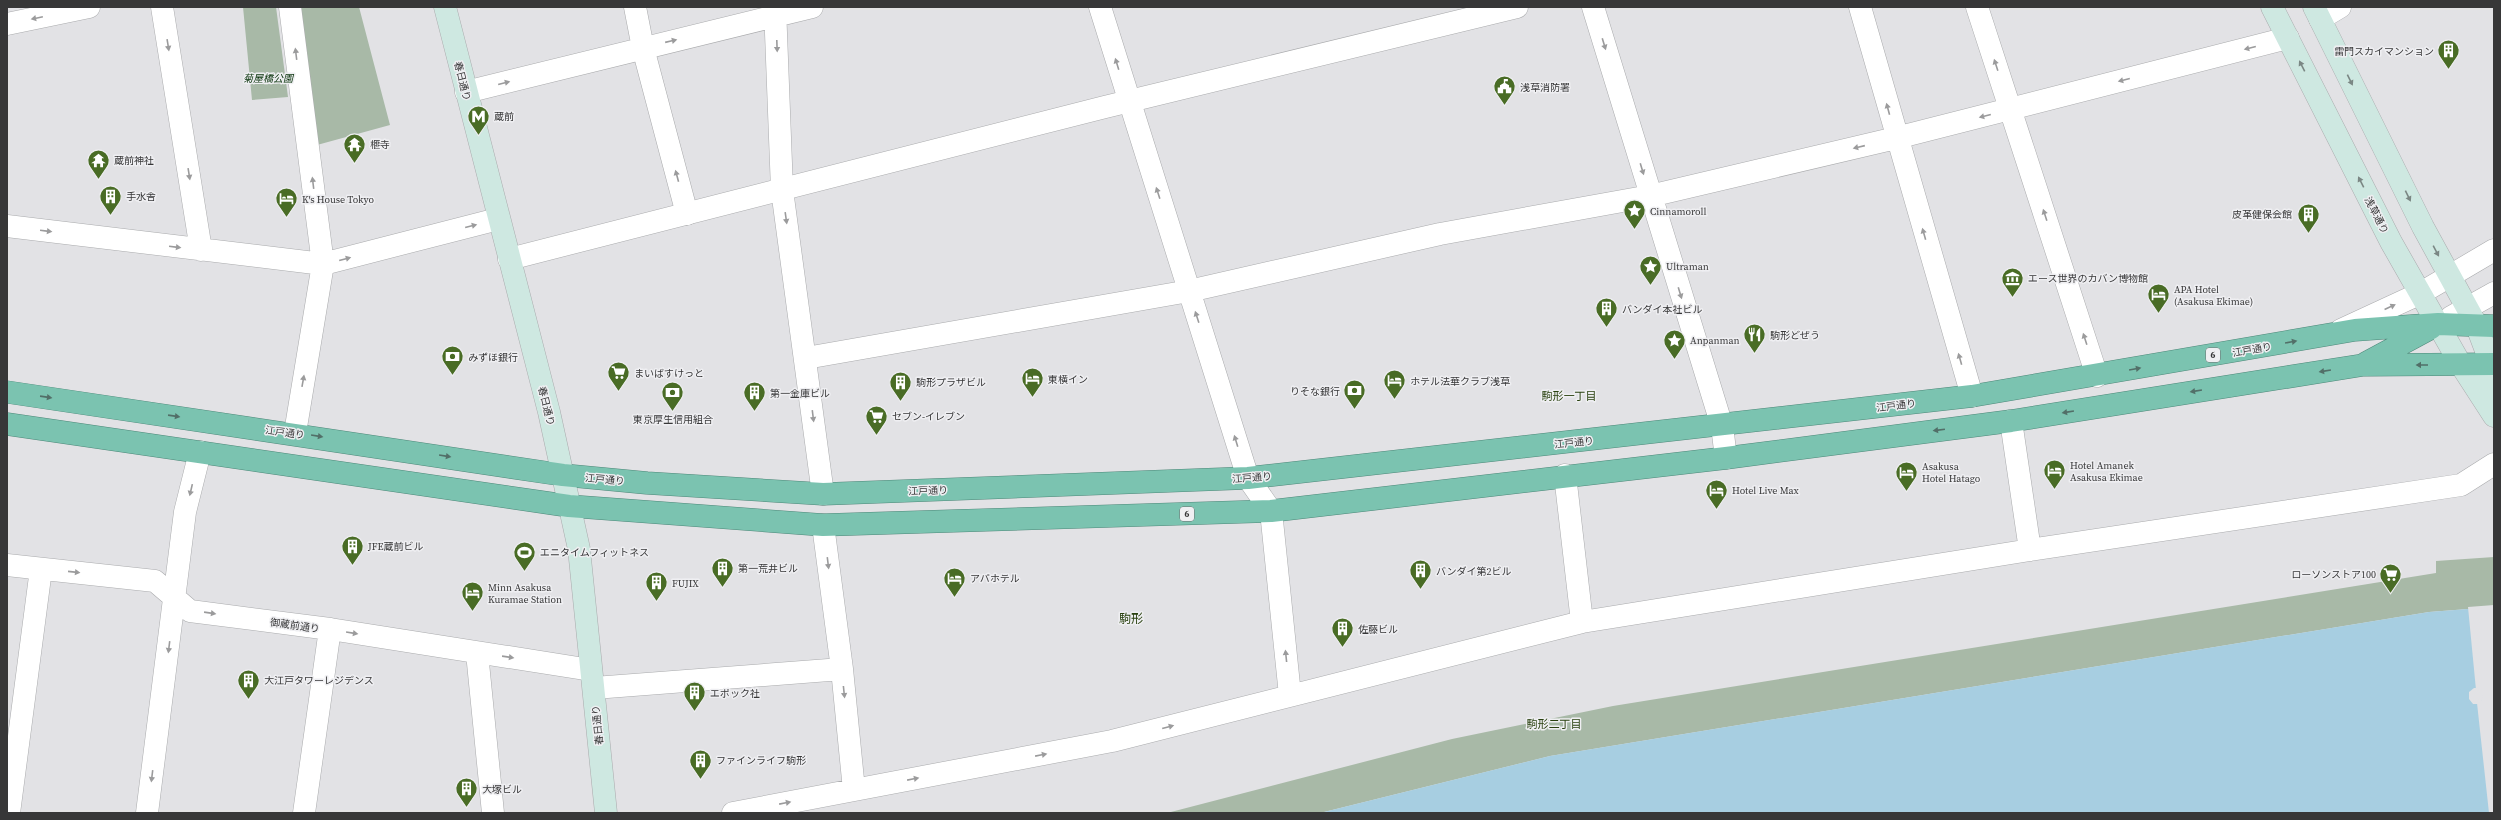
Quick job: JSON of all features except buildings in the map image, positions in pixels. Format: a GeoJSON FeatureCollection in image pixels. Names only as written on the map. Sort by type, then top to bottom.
{"type":"FeatureCollection","features":[{"type":"Feature","properties":{"kind":"highway","name":"江戸通り"},"geometry":{"type":"LineString","coordinates":[[7,392],[295,433],[563,475],[647,484],[823,494],[1248,478],[1722,426],[1972,396],[2097,376],[2355,330],[2479,320]]}},
{"type":"Feature","properties":{"kind":"highway"},"geometry":{"type":"LineString","coordinates":[[2363,365],[2438,324]]}},
{"type":"Feature","properties":{"kind":"highway","name":"6"},"geometry":{"type":"LineString","coordinates":[[7,424],[570,506],[823,524],[1271,511],[1565,475],[1726,458],[2011,421],[2363,365],[2492,364]]}},
{"type":"Feature","properties":{"kind":"main road","name":"春日通り"},"geometry":{"type":"LineString","coordinates":[[445,7],[498,219],[549,412],[581,560],[606,813]]}},
{"type":"Feature","properties":{"kind":"main road","name":"浅草通り"},"geometry":{"type":"LineString","coordinates":[[2272,7],[2391,242],[2461,364],[2494,417]]}},
{"type":"Feature","properties":{"kind":"main road","name":"浅草通り"},"geometry":{"type":"LineString","coordinates":[[2317,13],[2450,276],[2479,320],[2492,364],[2494,417]]}},
{"type":"Feature","properties":{"kind":"street"},"geometry":{"type":"LineString","coordinates":[[7,24],[89,7]]}},
{"type":"Feature","properties":{"kind":"street"},"geometry":{"type":"LineString","coordinates":[[162,7],[201,250]]}},
{"type":"Feature","properties":{"kind":"street"},"geometry":{"type":"LineString","coordinates":[[290,7],[323,264],[295,433]]}},
{"type":"Feature","properties":{"kind":"street"},"geometry":{"type":"LineString","coordinates":[[635,7],[643,48],[687,214]]}},
{"type":"Feature","properties":{"kind":"street"},"geometry":{"type":"LineString","coordinates":[[466,92],[643,48],[776,12],[812,7]]}},
{"type":"Feature","properties":{"kind":"street"},"geometry":{"type":"LineString","coordinates":[[1100,7],[1128,101],[1248,478],[1271,511],[1290,695]]}},
{"type":"Feature","properties":{"kind":"street"},"geometry":{"type":"LineString","coordinates":[[509,259],[1128,101],[1517,7]]}},
{"type":"Feature","properties":{"kind":"street"},"geometry":{"type":"LineString","coordinates":[[1593,7],[1722,426],[1726,458]]}},
{"type":"Feature","properties":{"kind":"street"},"geometry":{"type":"LineString","coordinates":[[1860,7],[1896,138],[1972,396]]}},
{"type":"Feature","properties":{"kind":"street"},"geometry":{"type":"LineString","coordinates":[[1977,7],[2097,376]]}},
{"type":"Feature","properties":{"kind":"street"},"geometry":{"type":"LineString","coordinates":[[2317,13],[2340,7]]}},
{"type":"Feature","properties":{"kind":"street"},"geometry":{"type":"LineString","coordinates":[[776,12],[782,190],[806,358],[823,494]]}},
{"type":"Feature","properties":{"kind":"street"},"geometry":{"type":"LineString","coordinates":[[806,358],[1189,291],[1440,234],[1650,196],[2011,110],[2288,38]]}},
{"type":"Feature","properties":{"kind":"street"},"geometry":{"type":"LineString","coordinates":[[7,226],[323,264],[498,219]]}},
{"type":"Feature","properties":{"kind":"street"},"geometry":{"type":"LineString","coordinates":[[2329,335],[2421,293],[2494,250]]}},
{"type":"Feature","properties":{"kind":"street"},"geometry":{"type":"LineString","coordinates":[[2479,320],[2494,293]]}},
{"type":"Feature","properties":{"kind":"street"},"geometry":{"type":"LineString","coordinates":[[2011,421],[2030,550]]}},
{"type":"Feature","properties":{"kind":"street"},"geometry":{"type":"LineString","coordinates":[[147,813],[186,512],[200,452]]}},
{"type":"Feature","properties":{"kind":"street"},"geometry":{"type":"LineString","coordinates":[[733,813],[1112,742],[1290,695],[1582,622],[2030,550],[2461,485],[2494,464]]}},
{"type":"Feature","properties":{"kind":"street"},"geometry":{"type":"LineString","coordinates":[[1565,475],[1582,622]]}},
{"type":"Feature","properties":{"kind":"street"},"geometry":{"type":"LineString","coordinates":[[823,524],[842,669],[854,790]]}},
{"type":"Feature","properties":{"kind":"street","name":"御蔵前通り"},"geometry":{"type":"LineString","coordinates":[[7,565],[155,581],[190,611],[330,629],[477,653],[593,679],[842,669]]}},
{"type":"Feature","properties":{"kind":"street"},"geometry":{"type":"LineString","coordinates":[[8,813],[13,731],[40,569]]}},
{"type":"Feature","properties":{"kind":"street"},"geometry":{"type":"LineString","coordinates":[[304,813],[330,629]]}},
{"type":"Feature","properties":{"kind":"street"},"geometry":{"type":"LineString","coordinates":[[477,653],[493,813]]}},
{"type":"Feature","properties":{"kind":"green space","name":"菊屋橋公園"},"geometry":{"type":"Polygon","coordinates":[[[243,7],[276,7],[288,97],[252,100],[243,7]]]}},
{"type":"Feature","properties":{"kind":"green space"},"geometry":{"type":"Polygon","coordinates":[[[359,7],[390,125],[317,145],[298,8],[359,7]]]}},
{"type":"Feature","properties":{"kind":"green space"},"geometry":{"type":"Polygon","coordinates":[[[2494,557],[2494,607],[2429,612],[1550,756],[1320,813],[1167,813],[1452,739],[1613,706],[2436,573],[2436,561],[2494,557]]]}},
{"type":"Feature","properties":{"kind":"water"},"geometry":{"type":"Polygon","coordinates":[[[2494,607],[2494,813],[1320,813],[1550,756],[2429,612],[2494,607]],[[2474,688],[2469,692],[2469,699],[2473,704],[2480,704],[2485,694],[2477,688],[2474,688]]]}},
{"type":"Feature","properties":{"kind":"pier"},"geometry":{"type":"Polygon","coordinates":[[[2494,605],[2494,813],[2489,813],[2477,703],[2481,701],[2483,695],[2476,690],[2468,607],[2494,605]]]}},
{"type":"Feature","properties":{"kind":"place","name":"雷門スカイマンション"},"geometry":{"type":"Point","coordinates":[2449,70]}},
{"type":"Feature","properties":{"kind":"place","name":"浅草消防署"},"geometry":{"type":"Point","coordinates":[1504,106]}},
{"type":"Feature","properties":{"kind":"place","name":"蔵前"},"geometry":{"type":"Point","coordinates":[478,136]}},
{"type":"Feature","properties":{"kind":"place","name":"榧寺"},"geometry":{"type":"Point","coordinates":[354,164]}},
{"type":"Feature","properties":{"kind":"place","name":"蔵前神社"},"geometry":{"type":"Point","coordinates":[98,180]}},
{"type":"Feature","properties":{"kind":"place","name":"手水舎"},"geometry":{"type":"Point","coordinates":[111,216]}},
{"type":"Feature","properties":{"kind":"place","name":"K's House Tokyo"},"geometry":{"type":"Point","coordinates":[286,218]}},
{"type":"Feature","properties":{"kind":"place","name":"Cinnamoroll"},"geometry":{"type":"Point","coordinates":[1634,230]}},
{"type":"Feature","properties":{"kind":"place","name":"皮革健保会館"},"geometry":{"type":"Point","coordinates":[2308,234]}},
{"type":"Feature","properties":{"kind":"place","name":"Ultraman"},"geometry":{"type":"Point","coordinates":[1651,286]}},
{"type":"Feature","properties":{"kind":"place","name":"エース世界のカバン博物館"},"geometry":{"type":"Point","coordinates":[2013,298]}},
{"type":"Feature","properties":{"kind":"place","name":"APA Hotel (Asakusa Ekimae)"},"geometry":{"type":"Point","coordinates":[2158,314]}},
{"type":"Feature","properties":{"kind":"place","name":"バンダイ本社ビル"},"geometry":{"type":"Point","coordinates":[1607,328]}},
{"type":"Feature","properties":{"kind":"place","name":"駒形どぜう"},"geometry":{"type":"Point","coordinates":[1755,354]}},
{"type":"Feature","properties":{"kind":"place","name":"Anpanman"},"geometry":{"type":"Point","coordinates":[1674,360]}},
{"type":"Feature","properties":{"kind":"place","name":"みずほ銀行"},"geometry":{"type":"Point","coordinates":[452,376]}},
{"type":"Feature","properties":{"kind":"place","name":"まいばすけっと"},"geometry":{"type":"Point","coordinates":[618,392]}},
{"type":"Feature","properties":{"kind":"place","name":"東横イン"},"geometry":{"type":"Point","coordinates":[1032,398]}},
{"type":"Feature","properties":{"kind":"place","name":"ホテル法華クラブ浅草"},"geometry":{"type":"Point","coordinates":[1395,400]}},
{"type":"Feature","properties":{"kind":"place","name":"駒形プラザビル"},"geometry":{"type":"Point","coordinates":[900,402]}},
{"type":"Feature","properties":{"kind":"place","name":"りそな銀行"},"geometry":{"type":"Point","coordinates":[1355,410]}},
{"type":"Feature","properties":{"kind":"place","name":"東京厚生信用組合"},"geometry":{"type":"Point","coordinates":[673,412]}},
{"type":"Feature","properties":{"kind":"place","name":"第一金庫ビル"},"geometry":{"type":"Point","coordinates":[755,412]}},
{"type":"Feature","properties":{"kind":"place","name":"セブン-イレブン"},"geometry":{"type":"Point","coordinates":[877,436]}},
{"type":"Feature","properties":{"kind":"place","name":"Hotel Amanek Asakusa Ekimae"},"geometry":{"type":"Point","coordinates":[2054,490]}},
{"type":"Feature","properties":{"kind":"place","name":"Asakusa Hotel Hatago"},"geometry":{"type":"Point","coordinates":[1906,492]}},
{"type":"Feature","properties":{"kind":"place","name":"Hotel Live Max"},"geometry":{"type":"Point","coordinates":[1717,510]}},
{"type":"Feature","properties":{"kind":"place","name":"JFE蔵前ビル"},"geometry":{"type":"Point","coordinates":[352,566]}},
{"type":"Feature","properties":{"kind":"place","name":"エニタイムフィットネス"},"geometry":{"type":"Point","coordinates":[525,572]}},
{"type":"Feature","properties":{"kind":"place","name":"第一荒井ビル"},"geometry":{"type":"Point","coordinates":[722,588]}},
{"type":"Feature","properties":{"kind":"place","name":"バンダイ第2ビル"},"geometry":{"type":"Point","coordinates":[1421,590]}},
{"type":"Feature","properties":{"kind":"place","name":"ローソンストア100"},"geometry":{"type":"Point","coordinates":[2391,594]}},
{"type":"Feature","properties":{"kind":"place","name":"アパホテル"},"geometry":{"type":"Point","coordinates":[955,598]}},
{"type":"Feature","properties":{"kind":"place","name":"FUJIX"},"geometry":{"type":"Point","coordinates":[657,602]}},
{"type":"Feature","properties":{"kind":"place","name":"Minn Asakusa Kuramae Station"},"geometry":{"type":"Point","coordinates":[472,612]}},
{"type":"Feature","properties":{"kind":"place","name":"佐藤ビル"},"geometry":{"type":"Point","coordinates":[1343,648]}},
{"type":"Feature","properties":{"kind":"place","name":"大江戸タワーレジデンス"},"geometry":{"type":"Point","coordinates":[248,700]}},
{"type":"Feature","properties":{"kind":"place","name":"エポック社"},"geometry":{"type":"Point","coordinates":[694,712]}},
{"type":"Feature","properties":{"kind":"place","name":"ファインライフ駒形"},"geometry":{"type":"Point","coordinates":[701,780]}},
{"type":"Feature","properties":{"kind":"place","name":"大塚ビル"},"geometry":{"type":"Point","coordinates":[467,808]}},
{"type":"Feature","properties":{"kind":"district","name":"駒形一丁目"},"geometry":{"type":"Point","coordinates":[1569,396]}},
{"type":"Feature","properties":{"kind":"district","name":"駒形"},"geometry":{"type":"Point","coordinates":[1131,619]}},
{"type":"Feature","properties":{"kind":"district","name":"駒形二丁目"},"geometry":{"type":"Point","coordinates":[1554,724]}}]}
